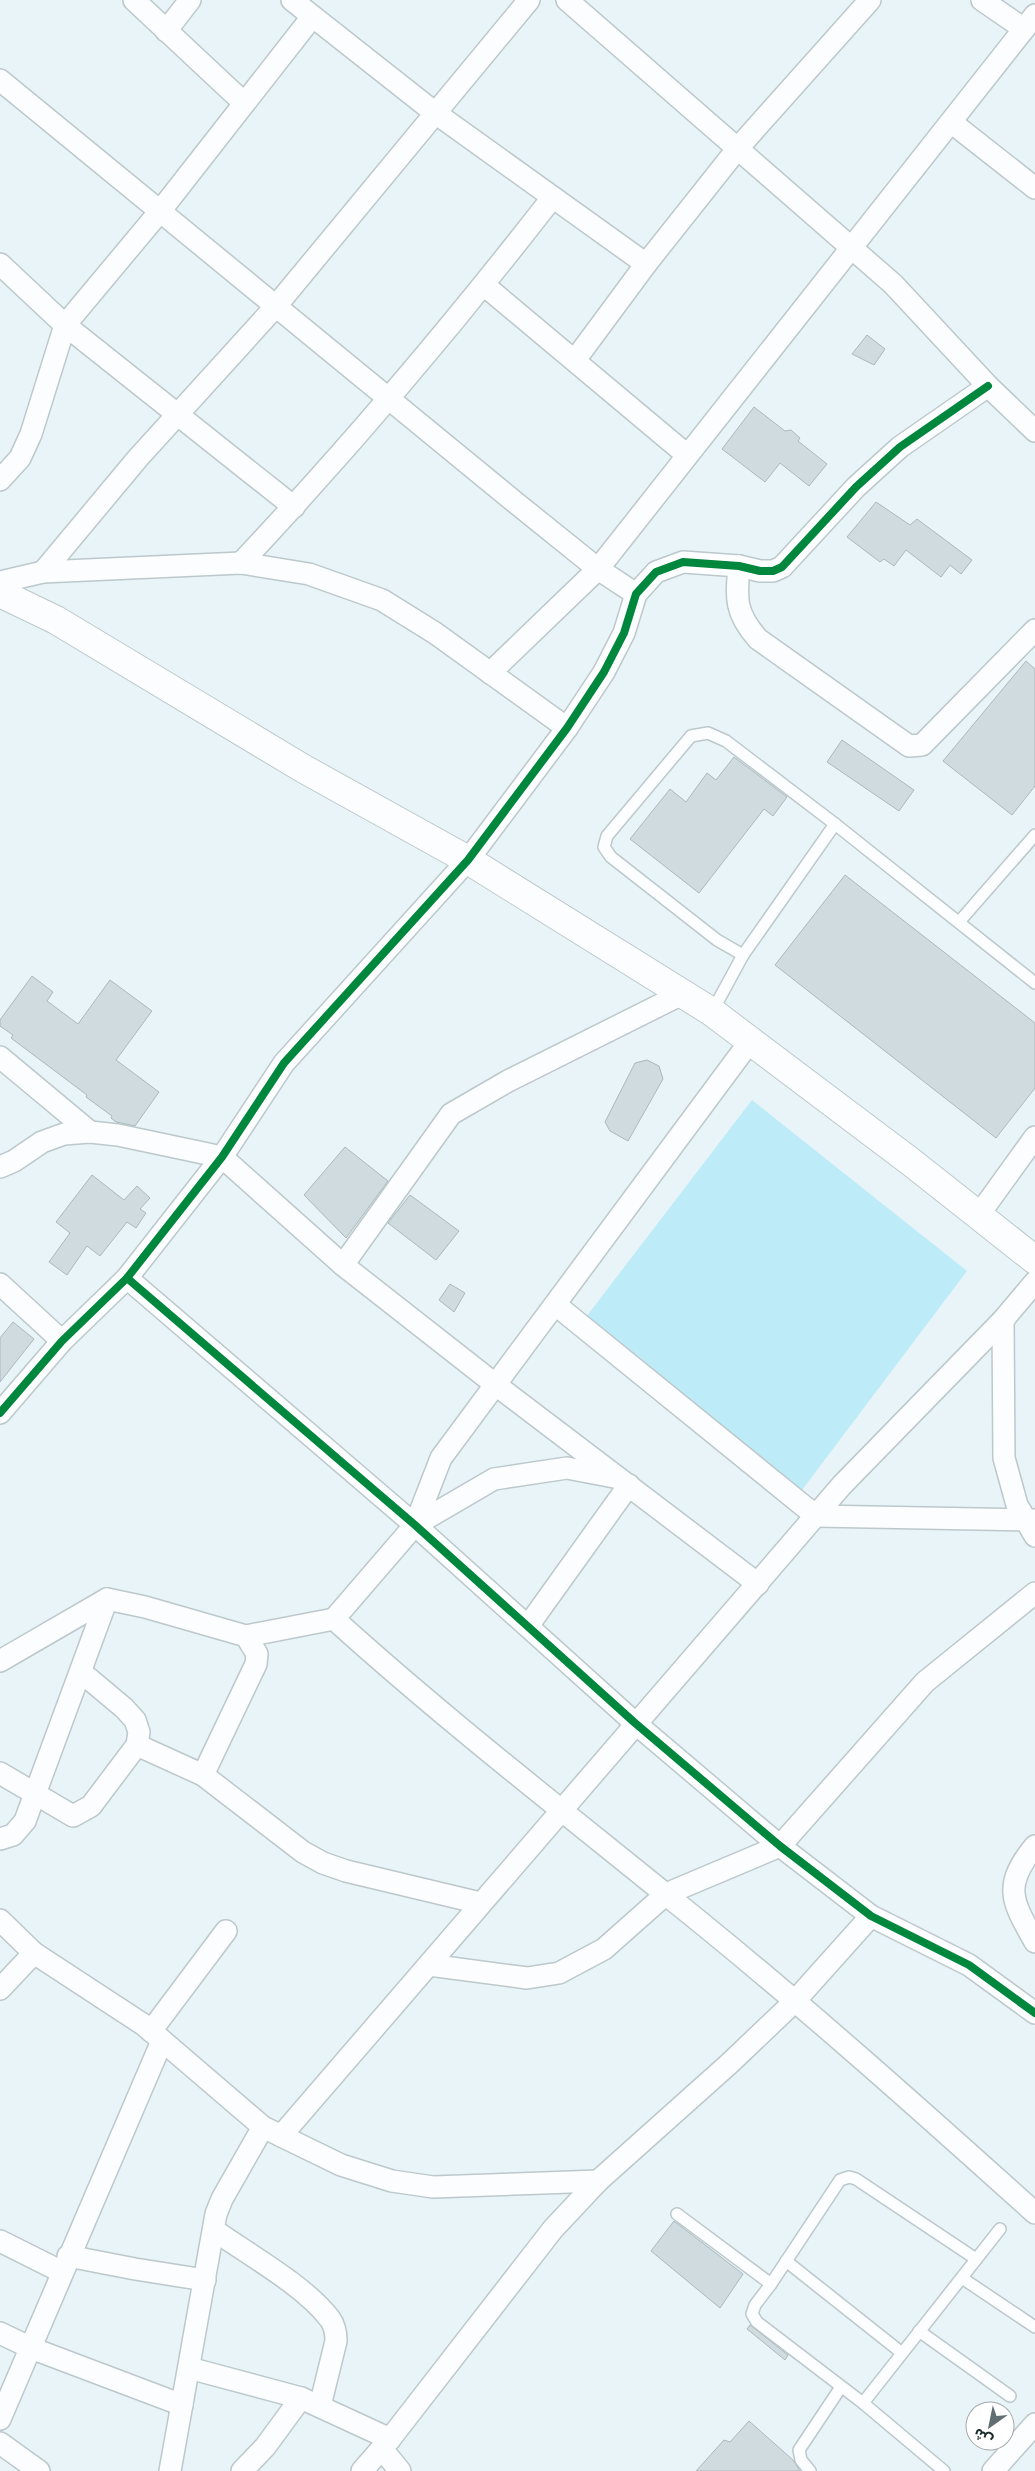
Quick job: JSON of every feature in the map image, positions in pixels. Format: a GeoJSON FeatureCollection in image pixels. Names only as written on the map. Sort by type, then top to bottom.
{"type":"FeatureCollection","features":[{"type":"Feature","properties":{"kind":"highway"},"geometry":{"type":"LineString","coordinates":[[0,593],[56,620],[304,769],[468,860],[712,1012],[751,1040],[1035,1260]]}},
{"type":"Feature","properties":{"kind":"street"},"geometry":{"type":"LineString","coordinates":[[134,0],[244,103]]}},
{"type":"Feature","properties":{"kind":"street"},"geometry":{"type":"LineString","coordinates":[[166,31],[190,0]]}},
{"type":"Feature","properties":{"kind":"street"},"geometry":{"type":"LineString","coordinates":[[292,0],[434,112],[646,264]]}},
{"type":"Feature","properties":{"kind":"street"},"geometry":{"type":"LineString","coordinates":[[43,572],[177,415],[276,306],[434,112],[529,0]]}},
{"type":"Feature","properties":{"kind":"street"},"geometry":{"type":"LineString","coordinates":[[567,0],[893,284],[988,386],[1035,431]]}},
{"type":"Feature","properties":{"kind":"street"},"geometry":{"type":"LineString","coordinates":[[575,360],[646,264],[738,148],[870,0]]}},
{"type":"Feature","properties":{"kind":"street"},"geometry":{"type":"LineString","coordinates":[[490,673],[598,569],[1030,22],[982,0]]}},
{"type":"Feature","properties":{"kind":"street"},"geometry":{"type":"LineString","coordinates":[[0,480],[20,458],[31,434],[65,325],[161,210],[312,17]]}},
{"type":"Feature","properties":{"kind":"street"},"geometry":{"type":"LineString","coordinates":[[0,80],[598,569],[636,594]]}},
{"type":"Feature","properties":{"kind":"street"},"geometry":{"type":"LineString","coordinates":[[951,122],[1035,188]]}},
{"type":"Feature","properties":{"kind":"street"},"geometry":{"type":"LineString","coordinates":[[241,563],[294,507],[389,399],[484,285],[552,198]]}},
{"type":"Feature","properties":{"kind":"street"},"geometry":{"type":"LineString","coordinates":[[0,264],[65,325],[294,507]]}},
{"type":"Feature","properties":{"kind":"street"},"geometry":{"type":"LineString","coordinates":[[484,285],[687,456]]}},
{"type":"Feature","properties":{"kind":"street"},"geometry":{"type":"LineString","coordinates":[[0,1413],[62,1341],[127,1278],[222,1157],[284,1063],[468,860],[567,728],[604,672],[624,633],[636,594],[656,572],[683,562],[739,566],[760,571],[773,571],[782,566],[856,487],[900,447],[988,386]]}},
{"type":"Feature","properties":{"kind":"street"},"geometry":{"type":"LineString","coordinates":[[0,582],[43,572],[241,563],[309,574],[382,600],[435,633],[567,728]]}},
{"type":"Feature","properties":{"kind":"street"},"geometry":{"type":"LineString","coordinates":[[739,566],[737,595],[743,622],[758,639],[909,746],[922,745],[1035,630]]}},
{"type":"Feature","properties":{"kind":"street"},"geometry":{"type":"LineString","coordinates":[[343,1265],[451,1114],[508,1082],[682,994]]}},
{"type":"Feature","properties":{"kind":"street"},"geometry":{"type":"LineString","coordinates":[[0,1662],[107,1599],[145,1607],[246,1636],[334,1619],[415,1525],[442,1458],[751,1040]]}},
{"type":"Feature","properties":{"kind":"street"},"geometry":{"type":"LineString","coordinates":[[0,1057],[90,1132]]}},
{"type":"Feature","properties":{"kind":"street"},"geometry":{"type":"LineString","coordinates":[[0,1167],[14,1161],[42,1142],[64,1134],[90,1132],[118,1135],[222,1157],[343,1265],[496,1385],[758,1584]]}},
{"type":"Feature","properties":{"kind":"street"},"geometry":{"type":"LineString","coordinates":[[978,1216],[1035,1137]]}},
{"type":"Feature","properties":{"kind":"street"},"geometry":{"type":"LineString","coordinates":[[127,1278],[415,1525],[635,1723],[780,1846],[871,1916],[969,1966],[1035,2013]]}},
{"type":"Feature","properties":{"kind":"street"},"geometry":{"type":"LineString","coordinates":[[170,2471],[214,2230],[222,2199],[272,2132],[429,1965],[480,1903],[561,1812],[635,1723],[758,1584],[842,1485],[1003,1320],[1035,1282]]}},
{"type":"Feature","properties":{"kind":"street"},"geometry":{"type":"LineString","coordinates":[[0,1284],[62,1341]]}},
{"type":"Feature","properties":{"kind":"street"},"geometry":{"type":"LineString","coordinates":[[556,1305],[816,1516],[1031,1526]]}},
{"type":"Feature","properties":{"kind":"street"},"geometry":{"type":"LineString","coordinates":[[1003,1320],[1004,1458],[1011,1490],[1031,1526]]}},
{"type":"Feature","properties":{"kind":"street"},"geometry":{"type":"LineString","coordinates":[[415,1525],[494,1479],[567,1468],[624,1482]]}},
{"type":"Feature","properties":{"kind":"street"},"geometry":{"type":"LineString","coordinates":[[528,1626],[624,1482]]}},
{"type":"Feature","properties":{"kind":"street"},"geometry":{"type":"LineString","coordinates":[[429,1965],[527,1978],[559,1973],[604,1949],[666,1894],[780,1846],[924,1682],[1035,1593]]}},
{"type":"Feature","properties":{"kind":"street"},"geometry":{"type":"LineString","coordinates":[[0,1839],[20,1829],[36,1795],[107,1599]]}},
{"type":"Feature","properties":{"kind":"street"},"geometry":{"type":"LineString","coordinates":[[334,1619],[561,1812],[666,1894],[902,2093],[1035,2212]]}},
{"type":"Feature","properties":{"kind":"street"},"geometry":{"type":"LineString","coordinates":[[202,1775],[256,1664],[257,1654],[246,1636]]}},
{"type":"Feature","properties":{"kind":"street"},"geometry":{"type":"LineString","coordinates":[[0,1773],[73,1816],[91,1806],[137,1745],[139,1732],[135,1720],[124,1708],[80,1672]]}},
{"type":"Feature","properties":{"kind":"street"},"geometry":{"type":"LineString","coordinates":[[137,1745],[202,1775],[303,1852],[323,1863],[346,1872],[480,1903]]}},
{"type":"Feature","properties":{"kind":"street"},"geometry":{"type":"LineString","coordinates":[[1035,1846],[1018,1869],[1014,1889],[1017,1909],[1035,1942]]}},
{"type":"Feature","properties":{"kind":"street"},"geometry":{"type":"LineString","coordinates":[[362,2471],[386,2444],[553,2229],[598,2181],[730,2063],[794,2002],[871,1916]]}},
{"type":"Feature","properties":{"kind":"street"},"geometry":{"type":"LineString","coordinates":[[0,1920],[34,1953],[156,2036],[272,2132],[341,2165],[392,2182],[433,2187],[598,2181]]}},
{"type":"Feature","properties":{"kind":"street"},"geometry":{"type":"LineString","coordinates":[[0,2419],[31,2348],[156,2036],[226,1931]]}},
{"type":"Feature","properties":{"kind":"street"},"geometry":{"type":"LineString","coordinates":[[0,1989],[34,1953]]}},
{"type":"Feature","properties":{"kind":"street"},"geometry":{"type":"LineString","coordinates":[[214,2230],[299,2290],[331,2320],[336,2330],[336,2341],[310,2402],[242,2471]]}},
{"type":"Feature","properties":{"kind":"street"},"geometry":{"type":"LineString","coordinates":[[0,2241],[65,2264],[135,2269],[205,2280]]}},
{"type":"Feature","properties":{"kind":"street"},"geometry":{"type":"LineString","coordinates":[[0,2333],[31,2348],[182,2405]]}},
{"type":"Feature","properties":{"kind":"street"},"geometry":{"type":"LineString","coordinates":[[189,2368],[310,2402],[386,2444],[400,2471]]}},
{"type":"Feature","properties":{"kind":"street"},"geometry":{"type":"LineString","coordinates":[[993,2471],[1035,2424]]}},
{"type":"Feature","properties":{"kind":"street"},"geometry":{"type":"LineString","coordinates":[[0,2443],[39,2471]]}},
{"type":"Feature","properties":{"kind":"lane"},"geometry":{"type":"LineString","coordinates":[[743,955],[717,940],[611,857],[604,847],[607,836],[691,736],[708,733],[726,740],[1035,983]]}},
{"type":"Feature","properties":{"kind":"lane"},"geometry":{"type":"LineString","coordinates":[[712,1012],[743,955],[835,824]]}},
{"type":"Feature","properties":{"kind":"lane"},"geometry":{"type":"LineString","coordinates":[[959,922],[1035,835]]}},
{"type":"Feature","properties":{"kind":"lane"},"geometry":{"type":"LineString","coordinates":[[944,2471],[841,2386],[757,2322],[752,2314],[755,2305],[840,2180],[849,2177],[856,2179],[976,2259]]}},
{"type":"Feature","properties":{"kind":"lane"},"geometry":{"type":"LineString","coordinates":[[677,2214],[771,2284]]}},
{"type":"Feature","properties":{"kind":"lane"},"geometry":{"type":"LineString","coordinates":[[862,2403],[1000,2228]]}},
{"type":"Feature","properties":{"kind":"lane"},"geometry":{"type":"LineString","coordinates":[[786,2261],[902,2353]]}},
{"type":"Feature","properties":{"kind":"lane"},"geometry":{"type":"LineString","coordinates":[[962,2278],[1035,2327]]}},
{"type":"Feature","properties":{"kind":"lane"},"geometry":{"type":"LineString","coordinates":[[919,2332],[1010,2396]]}},
{"type":"Feature","properties":{"kind":"lane"},"geometry":{"type":"LineString","coordinates":[[810,2471],[801,2460],[799,2450],[841,2386]]}},
{"type":"Feature","properties":{"kind":"shaded area"},"geometry":{"type":"Polygon","coordinates":[[[752,1100],[967,1271],[802,1490],[586,1317],[752,1100]]]}},
{"type":"Feature","properties":{"kind":"building"},"geometry":{"type":"Polygon","coordinates":[[[867,335],[885,349],[874,365],[852,354],[867,335]]]}},
{"type":"Feature","properties":{"kind":"building"},"geometry":{"type":"Polygon","coordinates":[[[754,407],[785,431],[791,430],[800,438],[798,441],[827,464],[809,486],[780,463],[765,482],[722,449],[754,407]]]}},
{"type":"Feature","properties":{"kind":"building"},"geometry":{"type":"Polygon","coordinates":[[[876,502],[910,525],[917,519],[972,560],[961,574],[950,565],[941,577],[906,550],[894,566],[884,559],[880,562],[847,537],[876,502]]]}},
{"type":"Feature","properties":{"kind":"building"},"geometry":{"type":"Polygon","coordinates":[[[1026,661],[1035,669],[1035,786],[1012,815],[943,761],[1026,661]]]}},
{"type":"Feature","properties":{"kind":"building"},"geometry":{"type":"Polygon","coordinates":[[[842,740],[914,790],[899,811],[827,762],[842,740]]]}},
{"type":"Feature","properties":{"kind":"building"},"geometry":{"type":"Polygon","coordinates":[[[734,757],[787,797],[773,816],[764,809],[699,893],[630,839],[670,789],[686,802],[707,773],[716,780],[734,757]]]}},
{"type":"Feature","properties":{"kind":"building"},"geometry":{"type":"Polygon","coordinates":[[[845,875],[1035,1023],[1035,1088],[996,1138],[775,965],[845,875]]]}},
{"type":"Feature","properties":{"kind":"building"},"geometry":{"type":"Polygon","coordinates":[[[32,976],[53,992],[47,1001],[78,1024],[110,980],[152,1011],[116,1060],[159,1092],[135,1126],[116,1122],[111,1118],[112,1116],[86,1097],[87,1095],[11,1038],[13,1035],[0,1026],[0,1020],[32,976]]]}},
{"type":"Feature","properties":{"kind":"building"},"geometry":{"type":"Polygon","coordinates":[[[647,1060],[659,1066],[663,1079],[628,1141],[610,1131],[605,1122],[635,1063],[647,1060]]]}},
{"type":"Feature","properties":{"kind":"building"},"geometry":{"type":"Polygon","coordinates":[[[345,1147],[388,1181],[346,1238],[304,1195],[345,1147]]]}},
{"type":"Feature","properties":{"kind":"building"},"geometry":{"type":"Polygon","coordinates":[[[92,1175],[124,1200],[137,1186],[150,1198],[140,1209],[146,1213],[136,1228],[127,1222],[100,1256],[87,1246],[67,1275],[49,1262],[70,1233],[56,1222],[92,1175]]]}},
{"type":"Feature","properties":{"kind":"building"},"geometry":{"type":"Polygon","coordinates":[[[410,1195],[459,1231],[436,1260],[388,1223],[410,1195]]]}},
{"type":"Feature","properties":{"kind":"building"},"geometry":{"type":"Polygon","coordinates":[[[450,1284],[465,1293],[454,1312],[439,1300],[450,1284]]]}},
{"type":"Feature","properties":{"kind":"building"},"geometry":{"type":"Polygon","coordinates":[[[13,1322],[34,1339],[0,1382],[0,1338],[13,1322]]]}},
{"type":"Feature","properties":{"kind":"building"},"geometry":{"type":"Polygon","coordinates":[[[674,2221],[743,2274],[720,2308],[651,2251],[674,2221]]]}},
{"type":"Feature","properties":{"kind":"building"},"geometry":{"type":"Polygon","coordinates":[[[750,2325],[788,2355],[785,2360],[747,2329],[750,2325]]]}},
{"type":"Feature","properties":{"kind":"building"},"geometry":{"type":"Polygon","coordinates":[[[749,2421],[793,2460],[800,2471],[696,2471],[724,2440],[730,2442],[749,2421]]]}},
{"type":"Feature","properties":{"kind":"cycle path"},"geometry":{"type":"LineString","coordinates":[[0,1413],[62,1341],[127,1278],[222,1157],[284,1063],[468,860],[567,728],[604,672],[624,633],[636,594],[656,572],[683,562],[739,566],[760,571],[773,571],[782,567],[856,487],[900,447],[988,386]]}},
{"type":"Feature","properties":{"kind":"cycle path"},"geometry":{"type":"LineString","coordinates":[[127,1278],[415,1525],[635,1723],[780,1846],[871,1916],[969,1965],[1035,2013]]}}]}
